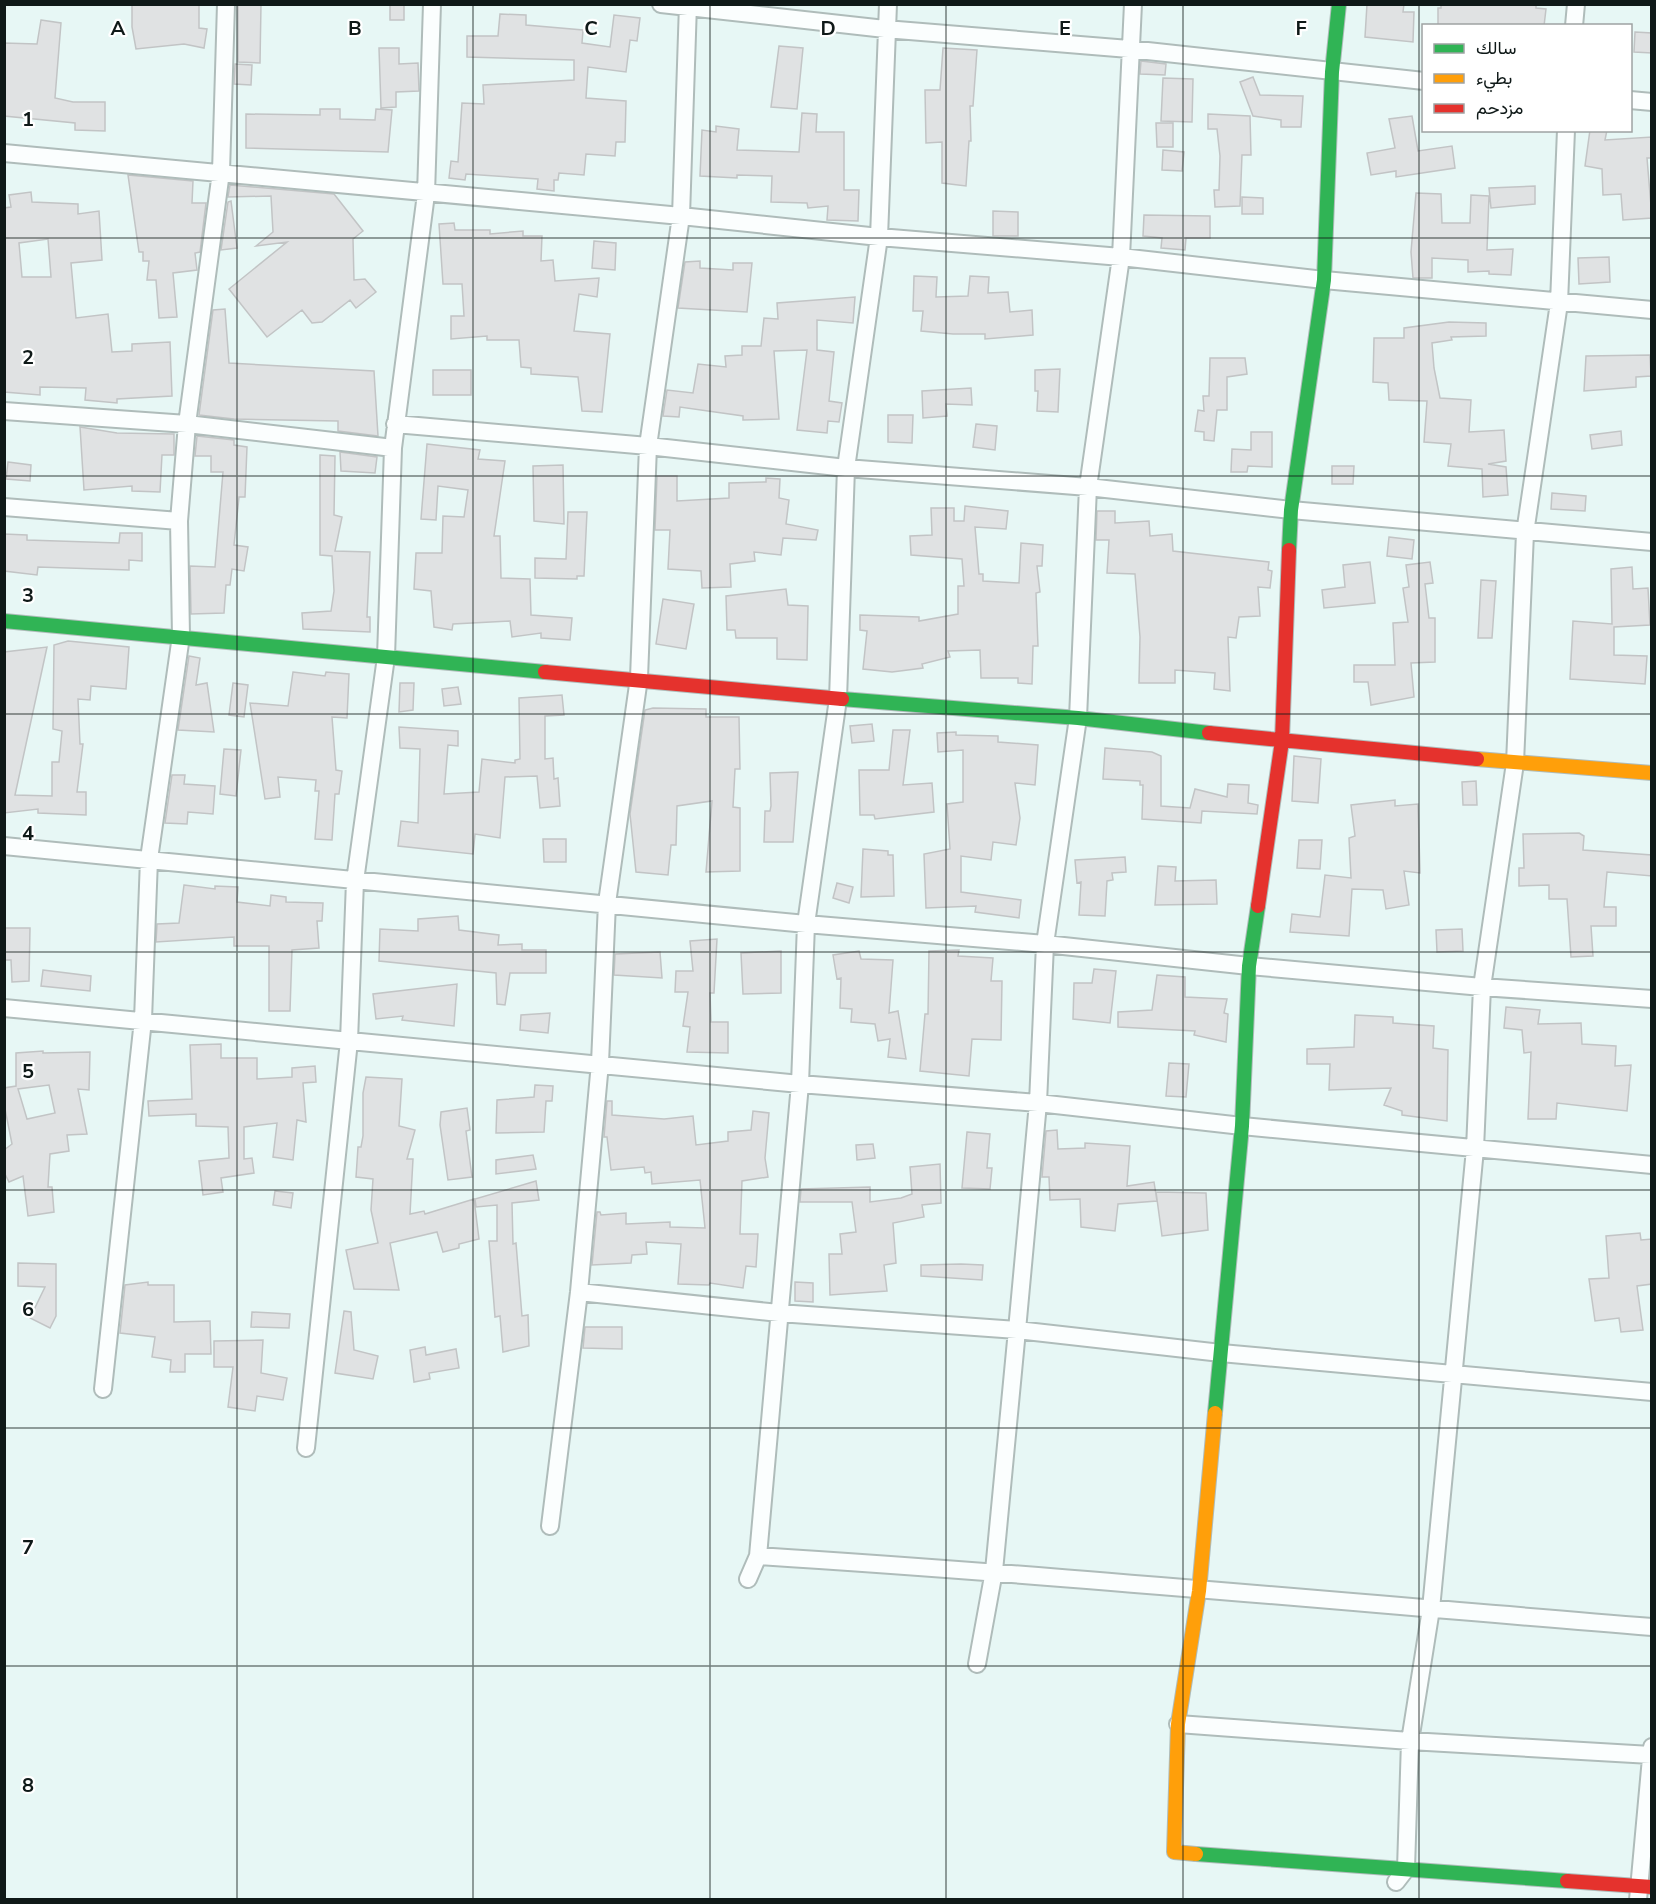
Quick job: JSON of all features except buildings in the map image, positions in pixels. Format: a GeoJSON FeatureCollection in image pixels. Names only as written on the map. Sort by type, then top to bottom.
{"type":"FeatureCollection","features":[{"type":"Feature","properties":{"kind":"street"},"geometry":{"type":"LineString","coordinates":[[103,1389],[143,1020],[149,859],[181,636],[179,521],[187,424],[221,172],[226,4]]}},
{"type":"Feature","properties":{"kind":"street"},"geometry":{"type":"LineString","coordinates":[[306,1448],[349,1041],[355,881],[386,657],[394,424],[426,194],[432,4]]}},
{"type":"Feature","properties":{"kind":"street"},"geometry":{"type":"LineString","coordinates":[[661,4],[885,29],[1129,49],[1422,81]]}},
{"type":"Feature","properties":{"kind":"street"},"geometry":{"type":"LineString","coordinates":[[748,1578],[758,1556],[800,1084],[806,924],[838,699],[846,468],[879,237],[885,29],[888,4]]}},
{"type":"Feature","properties":{"kind":"street"},"geometry":{"type":"LineString","coordinates":[[977,1664],[994,1571],[1017,1330],[1038,1103],[1045,944],[1078,718],[1088,487],[1121,257],[1129,49],[1133,4]]}},
{"type":"Feature","properties":{"kind":"street"},"geometry":{"type":"LineString","coordinates":[[1339,4],[1332,72],[1324,280],[1291,510],[1282,741],[1249,966],[1242,1126],[1199,1591],[1178,1724],[1174,1852],[1401,1876],[1643,1891],[1652,1747]]}},
{"type":"Feature","properties":{"kind":"street"},"geometry":{"type":"LineString","coordinates":[[1574,24],[1576,4]]}},
{"type":"Feature","properties":{"kind":"street"},"geometry":{"type":"LineString","coordinates":[[550,1526],[579,1292],[600,1063],[607,903],[639,678],[648,446],[681,216],[688,6]]}},
{"type":"Feature","properties":{"kind":"street"},"geometry":{"type":"LineString","coordinates":[[1632,100],[1652,102]]}},
{"type":"Feature","properties":{"kind":"street"},"geometry":{"type":"LineString","coordinates":[[1401,1876],[1410,1742],[1431,1609],[1475,1149],[1482,987],[1515,763],[1525,533],[1559,303],[1566,132]]}},
{"type":"Feature","properties":{"kind":"street"},"geometry":{"type":"LineString","coordinates":[[4,153],[681,216],[879,237],[1121,257],[1324,280],[1652,310]]}},
{"type":"Feature","properties":{"kind":"street"},"geometry":{"type":"LineString","coordinates":[[4,411],[187,424],[393,448]]}},
{"type":"Feature","properties":{"kind":"street"},"geometry":{"type":"LineString","coordinates":[[394,424],[648,446],[846,468],[1088,487],[1525,533],[1652,542]]}},
{"type":"Feature","properties":{"kind":"street"},"geometry":{"type":"LineString","coordinates":[[4,507],[179,521]]}},
{"type":"Feature","properties":{"kind":"street"},"geometry":{"type":"LineString","coordinates":[[4,621],[639,678],[838,699],[1078,718],[1282,741],[1515,763],[1652,773]]}},
{"type":"Feature","properties":{"kind":"street"},"geometry":{"type":"LineString","coordinates":[[4,846],[806,924],[1045,944],[1249,966],[1482,987],[1652,999]]}},
{"type":"Feature","properties":{"kind":"street"},"geometry":{"type":"LineString","coordinates":[[4,1008],[600,1063],[800,1084],[1038,1103],[1242,1126],[1652,1165]]}},
{"type":"Feature","properties":{"kind":"street"},"geometry":{"type":"LineString","coordinates":[[579,1292],[779,1312],[1017,1330],[1221,1353],[1652,1392]]}},
{"type":"Feature","properties":{"kind":"street"},"geometry":{"type":"LineString","coordinates":[[758,1556],[994,1571],[1199,1591],[1652,1627]]}},
{"type":"Feature","properties":{"kind":"street"},"geometry":{"type":"LineString","coordinates":[[1178,1724],[1410,1742],[1651,1755]]}},
{"type":"Feature","properties":{"kind":"traffic: fast"},"geometry":{"type":"LineString","coordinates":[[1289,550],[1291,510],[1324,280],[1332,72],[1339,4]]}},
{"type":"Feature","properties":{"kind":"traffic: fast"},"geometry":{"type":"LineString","coordinates":[[4,621],[545,672]]}},
{"type":"Feature","properties":{"kind":"traffic: fast"},"geometry":{"type":"LineString","coordinates":[[842,699],[1078,718],[1209,733]]}},
{"type":"Feature","properties":{"kind":"traffic: fast"},"geometry":{"type":"LineString","coordinates":[[1215,1413],[1242,1126],[1249,966],[1258,906]]}},
{"type":"Feature","properties":{"kind":"traffic: fast"},"geometry":{"type":"LineString","coordinates":[[1196,1854],[1567,1881]]}},
{"type":"Feature","properties":{"kind":"traffic: slow"},"geometry":{"type":"LineString","coordinates":[[1477,759],[1652,773]]}},
{"type":"Feature","properties":{"kind":"traffic: slow"},"geometry":{"type":"LineString","coordinates":[[1196,1854],[1174,1852],[1178,1724],[1199,1591],[1215,1413]]}},
{"type":"Feature","properties":{"kind":"traffic: jam"},"geometry":{"type":"LineString","coordinates":[[1258,906],[1282,741],[1289,550]]}},
{"type":"Feature","properties":{"kind":"traffic: jam"},"geometry":{"type":"LineString","coordinates":[[545,672],[842,699]]}},
{"type":"Feature","properties":{"kind":"traffic: jam"},"geometry":{"type":"LineString","coordinates":[[1209,733],[1477,759]]}},
{"type":"Feature","properties":{"kind":"traffic: jam"},"geometry":{"type":"LineString","coordinates":[[1567,1881],[1652,1887]]}}]}
